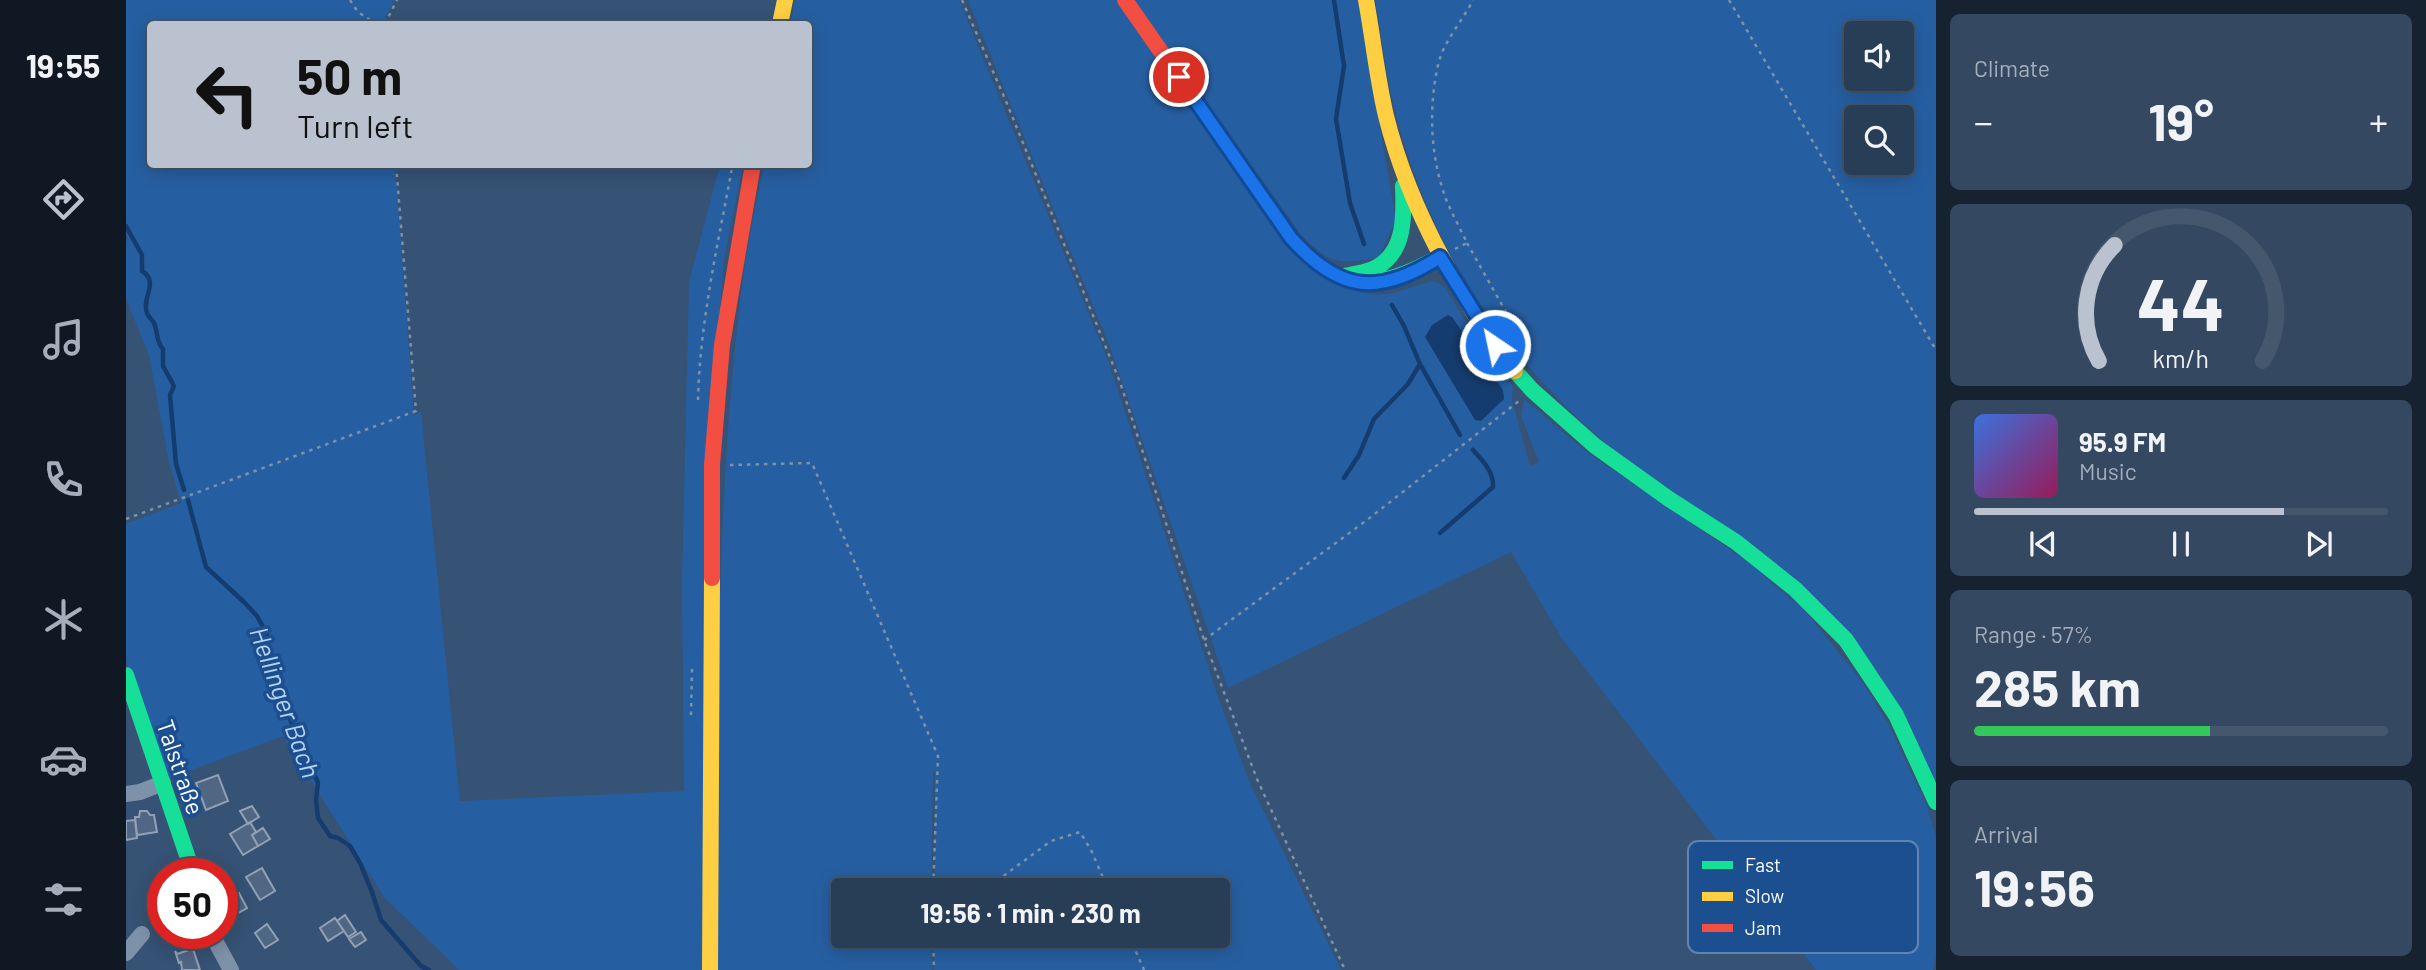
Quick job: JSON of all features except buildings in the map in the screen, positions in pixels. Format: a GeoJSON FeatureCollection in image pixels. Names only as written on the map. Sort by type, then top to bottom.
{"type":"FeatureCollection","features":[{"type":"Feature","properties":{"kind":"street"},"geometry":{"type":"LineString","coordinates":[[781,21],[785,0]]}},
{"type":"Feature","properties":{"kind":"street"},"geometry":{"type":"LineString","coordinates":[[1125,0],[1291,238],[1310,259],[1339,277],[1360,282],[1384,283],[1401,278],[1440,257]]}},
{"type":"Feature","properties":{"kind":"street"},"geometry":{"type":"LineString","coordinates":[[1366,0],[1386,115],[1402,168],[1440,257],[1483,329],[1506,361],[1532,390],[1595,446],[1746,550],[1795,589],[1846,640],[1896,715],[1936,802]]}},
{"type":"Feature","properties":{"kind":"street"},"geometry":{"type":"LineString","coordinates":[[710,970],[712,465],[722,345],[752,168]]}},
{"type":"Feature","properties":{"kind":"street"},"geometry":{"type":"LineString","coordinates":[[1339,277],[1378,266],[1393,252],[1404,214],[1402,168]]}},
{"type":"Feature","properties":{"kind":"street","name":"Talstraße"},"geometry":{"type":"LineString","coordinates":[[126,675],[188,858]]}},
{"type":"Feature","properties":{"kind":"street"},"geometry":{"type":"LineString","coordinates":[[126,794],[163,783]]}},
{"type":"Feature","properties":{"kind":"street"},"geometry":{"type":"LineString","coordinates":[[126,953],[142,934]]}},
{"type":"Feature","properties":{"kind":"street"},"geometry":{"type":"LineString","coordinates":[[220,949],[231,970]]}},
{"type":"Feature","properties":{"kind":"path"},"geometry":{"type":"LineString","coordinates":[[350,0],[358,12],[372,21]]}},
{"type":"Feature","properties":{"kind":"path"},"geometry":{"type":"LineString","coordinates":[[386,21],[397,0]]}},
{"type":"Feature","properties":{"kind":"path"},"geometry":{"type":"LineString","coordinates":[[962,0],[1120,382],[1204,640],[1257,779],[1345,970]]}},
{"type":"Feature","properties":{"kind":"path"},"geometry":{"type":"LineString","coordinates":[[1473,0],[1439,59],[1433,110],[1434,149],[1446,199],[1467,243],[1506,312],[1529,339]]}},
{"type":"Feature","properties":{"kind":"path"},"geometry":{"type":"LineString","coordinates":[[1729,0],[1936,349]]}},
{"type":"Feature","properties":{"kind":"path"},"geometry":{"type":"LineString","coordinates":[[126,519],[416,411],[396,168]]}},
{"type":"Feature","properties":{"kind":"path"},"geometry":{"type":"LineString","coordinates":[[1440,257],[1467,243]]}},
{"type":"Feature","properties":{"kind":"path"},"geometry":{"type":"LineString","coordinates":[[1204,640],[1367,520],[1532,390]]}},
{"type":"Feature","properties":{"kind":"path"},"geometry":{"type":"LineString","coordinates":[[712,465],[812,463],[938,756],[933,878]]}},
{"type":"Feature","properties":{"kind":"path"},"geometry":{"type":"LineString","coordinates":[[1001,878],[1051,841],[1080,832],[1103,878]]}},
{"type":"Feature","properties":{"kind":"path"},"geometry":{"type":"LineString","coordinates":[[933,948],[934,970]]}},
{"type":"Feature","properties":{"kind":"path"},"geometry":{"type":"LineString","coordinates":[[1134,948],[1144,970]]}},
{"type":"Feature","properties":{"kind":"shaded area"},"geometry":{"type":"Polygon","coordinates":[[[126,0],[395,0],[384,21],[147,21],[147,168],[395,168],[414,415],[421,412],[460,801],[684,791],[682,582],[689,282],[719,168],[742,168],[724,260],[711,413],[703,970],[459,970],[384,897],[283,736],[165,780],[126,661],[126,524],[181,503],[169,462],[149,355],[126,299],[126,240],[129,242],[126,234],[126,0]]]}},
{"type":"Feature","properties":{"kind":"shaded area"},"geometry":{"type":"Polygon","coordinates":[[[795,0],[959,0],[1109,363],[1217,694],[1249,781],[1341,970],[934,970],[934,948],[1230,948],[1230,878],[935,878],[933,772],[931,878],[831,878],[831,948],[931,948],[932,970],[715,970],[722,528],[735,351],[745,264],[763,168],[812,168],[812,21],[792,21],[795,0]]]}},
{"type":"Feature","properties":{"kind":"shaded area"},"geometry":{"type":"Polygon","coordinates":[[[968,0],[1116,0],[1290,249],[1360,292],[1377,295],[1393,293],[1432,281],[1445,288],[1475,337],[1513,386],[1512,400],[1530,466],[1539,462],[1521,416],[1524,399],[1588,453],[1728,548],[1790,596],[1863,683],[1888,724],[1927,806],[1936,837],[1936,956],[1933,970],[1816,970],[1803,953],[1918,953],[1918,841],[1717,841],[1561,637],[1511,552],[1228,688],[1110,347],[968,0]]]}},
{"type":"Feature","properties":{"kind":"shaded area"},"geometry":{"type":"Polygon","coordinates":[[[1134,0],[1358,0],[1396,220],[1379,257],[1346,262],[1330,258],[1303,237],[1134,0]]]}},
{"type":"Feature","properties":{"kind":"shaded area"},"geometry":{"type":"Polygon","coordinates":[[[1375,0],[1936,0],[1936,782],[1879,673],[1600,439],[1530,369],[1500,332],[1449,252],[1428,209],[1396,115],[1375,0]]]}},
{"type":"Feature","properties":{"kind":"shaded area"},"geometry":{"type":"Polygon","coordinates":[[[1448,315],[1503,390],[1504,399],[1481,421],[1475,420],[1425,337],[1432,325],[1448,315]]]}},
{"type":"Feature","properties":{"kind":"waterway"},"geometry":{"type":"LineString","coordinates":[[1334,0],[1344,66],[1336,119],[1350,203],[1364,244]]}},
{"type":"Feature","properties":{"kind":"waterway","name":"Hellinger Bach"},"geometry":{"type":"LineString","coordinates":[[126,226],[142,255],[142,271],[150,280],[147,313],[154,323],[163,349],[163,366],[174,386],[170,395],[176,464],[184,490]]}},
{"type":"Feature","properties":{"kind":"waterway"},"geometry":{"type":"LineString","coordinates":[[1392,305],[1420,364],[1460,435]]}},
{"type":"Feature","properties":{"kind":"waterway"},"geometry":{"type":"LineString","coordinates":[[1344,478],[1359,455],[1374,419],[1408,384],[1420,364]]}},
{"type":"Feature","properties":{"kind":"waterway"},"geometry":{"type":"LineString","coordinates":[[1440,533],[1493,487],[1490,472],[1473,450]]}},
{"type":"Feature","properties":{"kind":"waterway","name":"Hellinger Bach"},"geometry":{"type":"LineString","coordinates":[[188,500],[206,567],[257,616],[267,634],[270,673],[318,783],[318,818],[330,836],[350,846],[360,863],[381,920],[421,966],[429,970]]}},
{"type":"Feature","properties":{"kind":"traffic: fast"},"geometry":{"type":"LineString","coordinates":[[1345,276],[1373,269],[1393,252],[1401,231],[1403,186]]}},
{"type":"Feature","properties":{"kind":"traffic: fast"},"geometry":{"type":"LineString","coordinates":[[1282,225],[1317,264],[1335,275],[1354,281],[1394,277],[1440,256]]}},
{"type":"Feature","properties":{"kind":"traffic: fast"},"geometry":{"type":"LineString","coordinates":[[1515,371],[1532,390],[1595,446],[1669,499],[1736,542],[1795,589],[1846,640],[1896,715],[1936,802]]}},
{"type":"Feature","properties":{"kind":"traffic: fast"},"geometry":{"type":"LineString","coordinates":[[126,675],[188,858]]}},
{"type":"Feature","properties":{"kind":"traffic: slow"},"geometry":{"type":"LineString","coordinates":[[781,21],[785,0]]}},
{"type":"Feature","properties":{"kind":"traffic: slow"},"geometry":{"type":"LineString","coordinates":[[1366,0],[1386,116],[1409,186],[1429,231],[1475,316],[1515,371]]}},
{"type":"Feature","properties":{"kind":"traffic: slow"},"geometry":{"type":"LineString","coordinates":[[710,970],[712,578]]}},
{"type":"Feature","properties":{"kind":"traffic: jam"},"geometry":{"type":"LineString","coordinates":[[1125,0],[1282,225]]}},
{"type":"Feature","properties":{"kind":"traffic: jam"},"geometry":{"type":"LineString","coordinates":[[712,578],[712,465],[722,345],[752,168]]}},
{"type":"Feature","properties":{"kind":"route"},"geometry":{"type":"LineString","coordinates":[[1179,77],[1291,238],[1310,259],[1339,277],[1371,284],[1401,278],[1440,257],[1495,345]]}}]}
